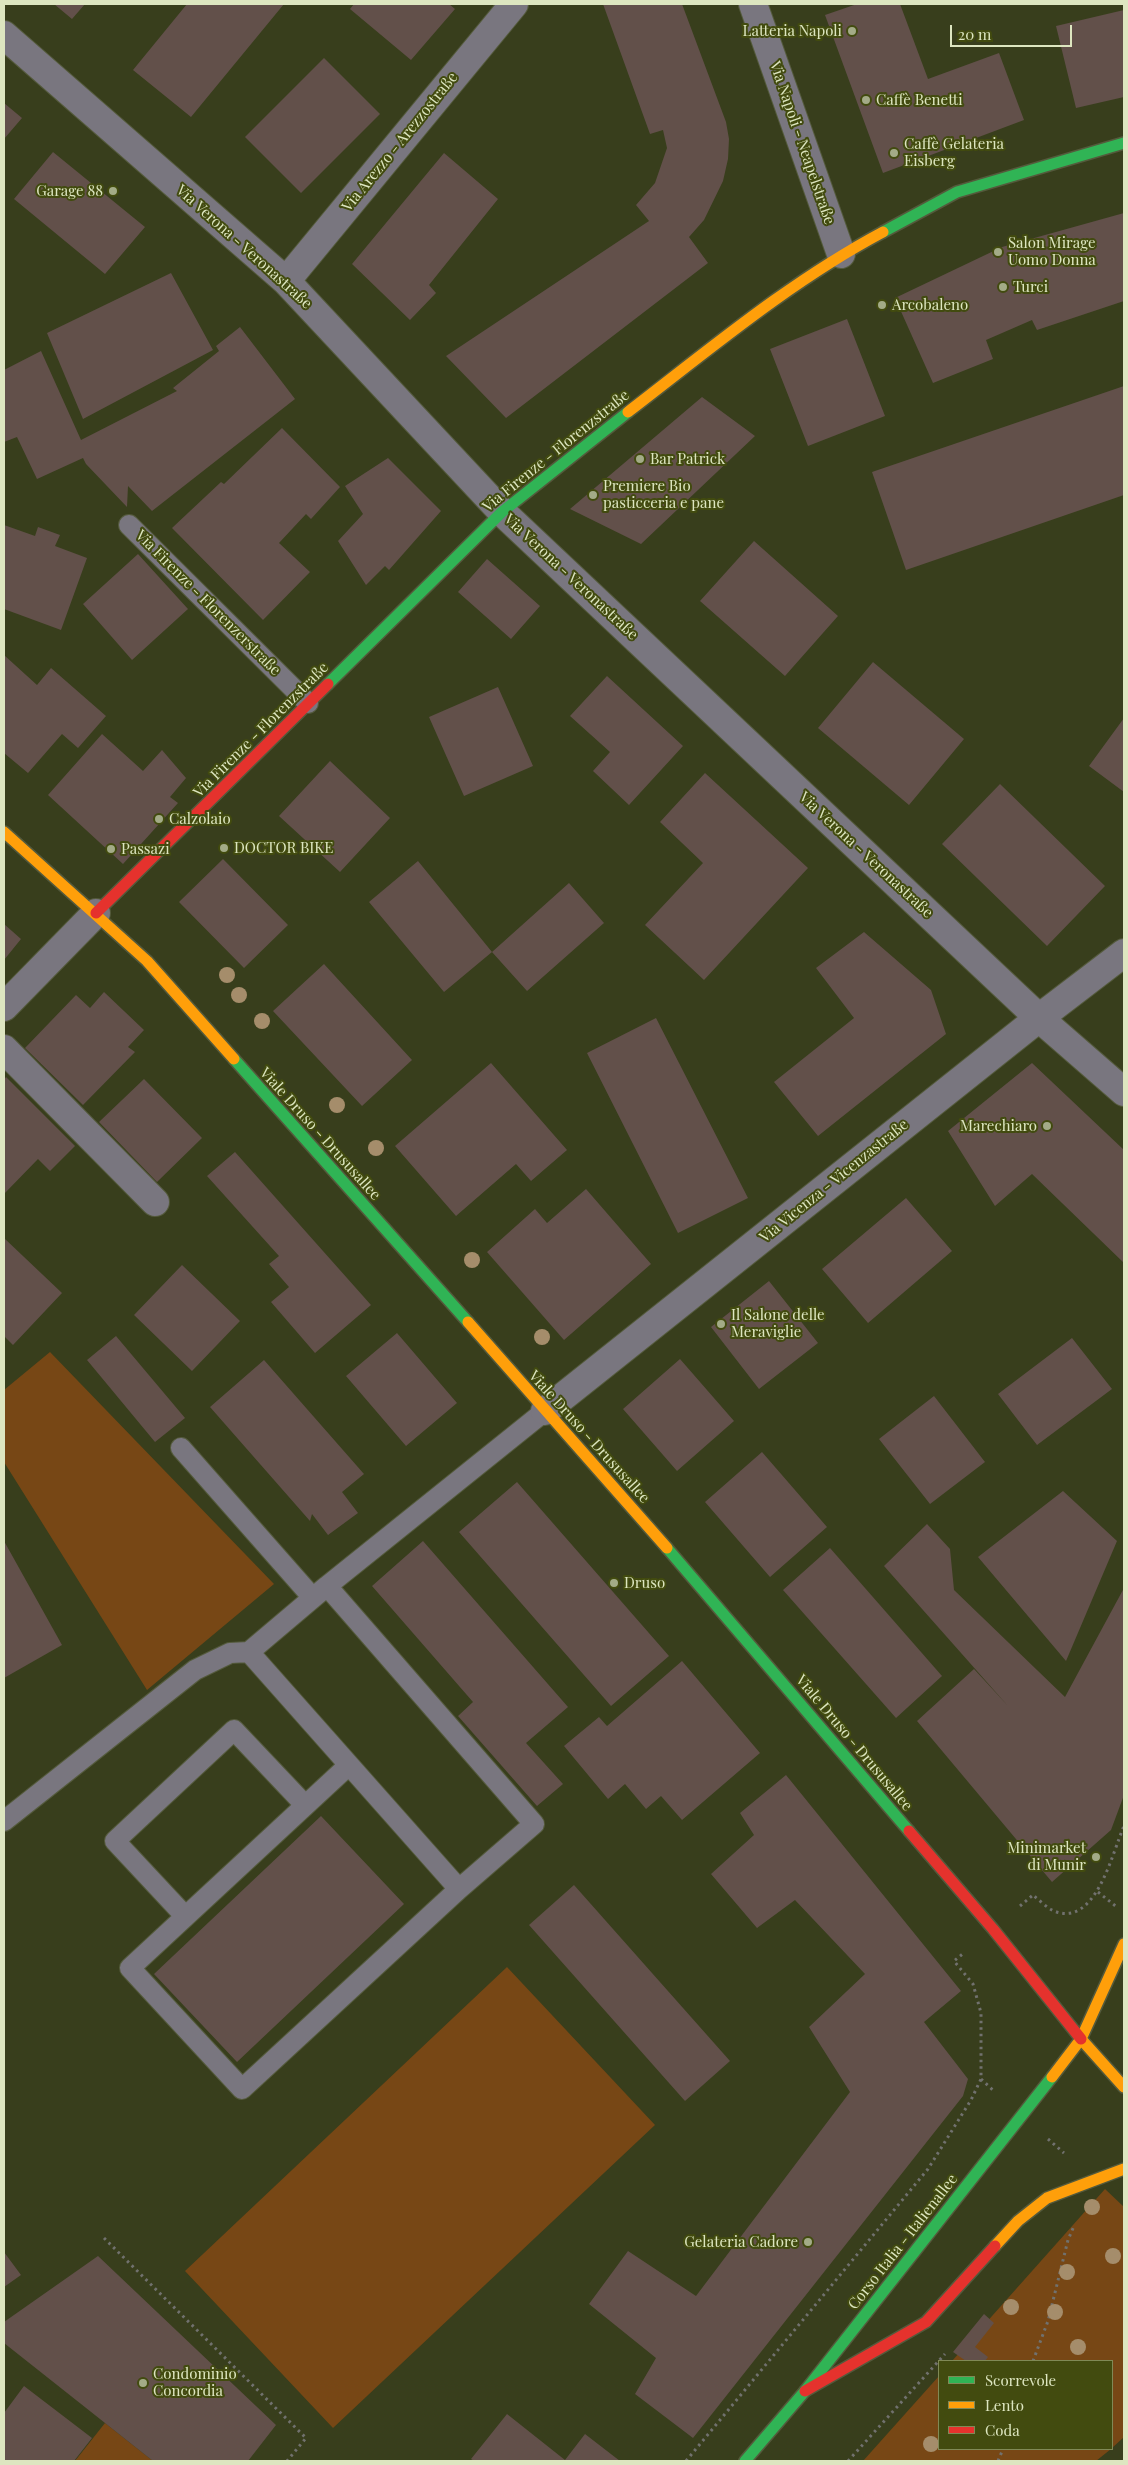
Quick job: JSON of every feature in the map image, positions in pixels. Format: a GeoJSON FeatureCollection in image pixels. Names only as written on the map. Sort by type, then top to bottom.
{"type":"FeatureCollection","features":[{"type":"Feature","properties":{"kind":"main road","name":"Via Firenze - Florenzstraße"},"geometry":{"type":"LineString","coordinates":[[96,914],[502,512],[581,448],[699,358],[841,254],[957,192],[1124,142]]}},
{"type":"Feature","properties":{"kind":"main road","name":"Viale Druso - Drususallee"},"geometry":{"type":"LineString","coordinates":[[4,832],[146,961],[624,1498],[993,1929],[1081,2039],[1124,2087]]}},
{"type":"Feature","properties":{"kind":"main road","name":"Corso Italia - Italienallee"},"geometry":{"type":"LineString","coordinates":[[745,2461],[805,2391],[1081,2039],[1124,1944]]}},
{"type":"Feature","properties":{"kind":"main road"},"geometry":{"type":"LineString","coordinates":[[805,2391],[926,2322],[1018,2221],[1047,2198],[1124,2169]]}},
{"type":"Feature","properties":{"kind":"street","name":"Via Arezzo - Arezzostraße"},"geometry":{"type":"LineString","coordinates":[[286,281],[514,4]]}},
{"type":"Feature","properties":{"kind":"street","name":"Via Napoli - Neapelstraße"},"geometry":{"type":"LineString","coordinates":[[753,4],[841,254]]}},
{"type":"Feature","properties":{"kind":"street","name":"Via Verona - Veronastraße"},"geometry":{"type":"LineString","coordinates":[[4,35],[286,281],[502,512],[1039,1018],[1124,1092]]}},
{"type":"Feature","properties":{"kind":"street"},"geometry":{"type":"LineString","coordinates":[[4,1007],[96,914]]}},
{"type":"Feature","properties":{"kind":"street","name":"Via Vicenza - Vicenzastraße"},"geometry":{"type":"LineString","coordinates":[[545,1411],[1039,1018],[1124,953]]}},
{"type":"Feature","properties":{"kind":"street"},"geometry":{"type":"LineString","coordinates":[[4,1049],[155,1202]]}},
{"type":"Feature","properties":{"kind":"lane","name":"Via Firenze - Florenzerstraße"},"geometry":{"type":"LineString","coordinates":[[129,525],[308,703]]}},
{"type":"Feature","properties":{"kind":"lane"},"geometry":{"type":"LineString","coordinates":[[4,1821],[195,1670],[230,1653],[249,1652],[320,1592],[545,1411]]}},
{"type":"Feature","properties":{"kind":"lane"},"geometry":{"type":"LineString","coordinates":[[181,1448],[320,1592],[534,1824],[459,1888],[242,2089],[130,1968],[349,1765]]}},
{"type":"Feature","properties":{"kind":"lane"},"geometry":{"type":"LineString","coordinates":[[249,1652],[459,1888]]}},
{"type":"Feature","properties":{"kind":"lane"},"geometry":{"type":"LineString","coordinates":[[186,1916],[115,1841],[234,1730],[305,1805]]}},
{"type":"Feature","properties":{"kind":"path"},"geometry":{"type":"LineString","coordinates":[[686,2461],[928,2169],[971,2100],[981,2079],[981,2013],[973,1984],[954,1961],[1032,1895],[1054,1911],[1070,1914],[1084,1907],[1098,1892],[1124,1826]]}},
{"type":"Feature","properties":{"kind":"path"},"geometry":{"type":"LineString","coordinates":[[1098,1892],[1124,1914]]}},
{"type":"Feature","properties":{"kind":"path"},"geometry":{"type":"LineString","coordinates":[[104,2238],[306,2438],[287,2461]]}},
{"type":"Feature","properties":{"kind":"shaded area"},"geometry":{"type":"Polygon","coordinates":[[[50,1352],[274,1584],[147,1690],[4,1462],[4,1390],[50,1352]]]}},
{"type":"Feature","properties":{"kind":"shaded area"},"geometry":{"type":"Polygon","coordinates":[[[507,1967],[655,2125],[333,2428],[185,2271],[507,1967]]]}},
{"type":"Feature","properties":{"kind":"shaded area"},"geometry":{"type":"Polygon","coordinates":[[[1105,2189],[1124,2207],[1124,2437],[1113,2447],[1113,2360],[953,2360],[1105,2189]]]}},
{"type":"Feature","properties":{"kind":"shaded area"},"geometry":{"type":"Polygon","coordinates":[[[938,2377],[938,2450],[1110,2450],[1096,2461],[863,2461],[938,2377]]]}},
{"type":"Feature","properties":{"kind":"shaded area"},"geometry":{"type":"Polygon","coordinates":[[[105,2423],[153,2461],[75,2461],[105,2423]]]}},
{"type":"Feature","properties":{"kind":"building"},"geometry":{"type":"Polygon","coordinates":[[[54,4],[85,4],[72,19],[54,4]]]}},
{"type":"Feature","properties":{"kind":"building"},"geometry":{"type":"Polygon","coordinates":[[[187,4],[284,4],[191,117],[133,70],[187,4]]]}},
{"type":"Feature","properties":{"kind":"building"},"geometry":{"type":"Polygon","coordinates":[[[354,4],[449,4],[455,9],[411,60],[350,9],[354,4]]]}},
{"type":"Feature","properties":{"kind":"building"},"geometry":{"type":"Polygon","coordinates":[[[603,4],[682,4],[726,122],[729,139],[728,159],[723,181],[704,220],[689,237],[708,263],[506,418],[446,356],[649,221],[636,205],[655,183],[667,148],[663,130],[650,134],[603,4]]]}},
{"type":"Feature","properties":{"kind":"building"},"geometry":{"type":"Polygon","coordinates":[[[857,4],[900,4],[928,79],[999,53],[1024,120],[883,173],[825,15],[857,4]]]}},
{"type":"Feature","properties":{"kind":"building"},"geometry":{"type":"Polygon","coordinates":[[[1124,10],[1124,97],[1076,108],[1056,26],[1124,10]]]}},
{"type":"Feature","properties":{"kind":"building"},"geometry":{"type":"Polygon","coordinates":[[[324,58],[380,114],[301,193],[245,137],[324,58]]]}},
{"type":"Feature","properties":{"kind":"building"},"geometry":{"type":"Polygon","coordinates":[[[4,103],[22,118],[4,139],[4,103]]]}},
{"type":"Feature","properties":{"kind":"building"},"geometry":{"type":"Polygon","coordinates":[[[53,152],[145,227],[105,274],[14,199],[53,152]]]}},
{"type":"Feature","properties":{"kind":"building"},"geometry":{"type":"Polygon","coordinates":[[[444,153],[498,199],[429,285],[436,293],[410,320],[352,264],[444,153]]]}},
{"type":"Feature","properties":{"kind":"building"},"geometry":{"type":"Polygon","coordinates":[[[1124,213],[1124,301],[1037,330],[1032,320],[986,340],[993,359],[933,383],[895,298],[1002,247],[1124,213]]]}},
{"type":"Feature","properties":{"kind":"building"},"geometry":{"type":"Polygon","coordinates":[[[171,273],[213,350],[83,419],[47,333],[171,273]]]}},
{"type":"Feature","properties":{"kind":"building"},"geometry":{"type":"Polygon","coordinates":[[[847,319],[885,416],[808,446],[770,349],[847,319]]]}},
{"type":"Feature","properties":{"kind":"building"},"geometry":{"type":"Polygon","coordinates":[[[240,327],[295,399],[152,511],[128,486],[127,507],[86,464],[83,458],[37,479],[17,437],[4,442],[4,370],[41,351],[81,440],[177,391],[173,388],[219,351],[216,346],[240,327]]]}},
{"type":"Feature","properties":{"kind":"building"},"geometry":{"type":"Polygon","coordinates":[[[1124,386],[1124,495],[906,570],[872,472],[1124,386]]]}},
{"type":"Feature","properties":{"kind":"building"},"geometry":{"type":"Polygon","coordinates":[[[702,397],[755,436],[641,544],[570,509],[702,397]]]}},
{"type":"Feature","properties":{"kind":"building"},"geometry":{"type":"Polygon","coordinates":[[[282,428],[340,487],[311,519],[306,514],[279,543],[310,572],[263,620],[172,528],[221,482],[224,484],[282,428]]]}},
{"type":"Feature","properties":{"kind":"building"},"geometry":{"type":"Polygon","coordinates":[[[388,458],[441,511],[389,570],[385,566],[366,585],[338,541],[363,514],[345,486],[388,458]]]}},
{"type":"Feature","properties":{"kind":"building"},"geometry":{"type":"Polygon","coordinates":[[[4,525],[35,536],[38,527],[60,535],[55,546],[87,558],[61,630],[4,609],[4,525]]]}},
{"type":"Feature","properties":{"kind":"building"},"geometry":{"type":"Polygon","coordinates":[[[754,541],[838,616],[785,676],[700,601],[754,541]]]}},
{"type":"Feature","properties":{"kind":"building"},"geometry":{"type":"Polygon","coordinates":[[[138,554],[188,609],[132,660],[83,604],[138,554]]]}},
{"type":"Feature","properties":{"kind":"building"},"geometry":{"type":"Polygon","coordinates":[[[487,559],[540,606],[511,639],[458,592],[487,559]]]}},
{"type":"Feature","properties":{"kind":"building"},"geometry":{"type":"Polygon","coordinates":[[[4,655],[37,685],[51,668],[106,716],[78,748],[62,734],[28,773],[4,753],[4,655]]]}},
{"type":"Feature","properties":{"kind":"building"},"geometry":{"type":"Polygon","coordinates":[[[873,662],[964,739],[909,805],[818,728],[873,662]]]}},
{"type":"Feature","properties":{"kind":"building"},"geometry":{"type":"Polygon","coordinates":[[[607,676],[683,746],[629,805],[593,771],[610,752],[570,716],[607,676]]]}},
{"type":"Feature","properties":{"kind":"building"},"geometry":{"type":"Polygon","coordinates":[[[498,687],[533,766],[464,796],[429,717],[498,687]]]}},
{"type":"Feature","properties":{"kind":"building"},"geometry":{"type":"Polygon","coordinates":[[[1124,718],[1124,792],[1089,766],[1124,718]]]}},
{"type":"Feature","properties":{"kind":"building"},"geometry":{"type":"Polygon","coordinates":[[[102,734],[143,771],[162,750],[186,778],[170,797],[178,803],[123,864],[48,795],[102,734]]]}},
{"type":"Feature","properties":{"kind":"building"},"geometry":{"type":"Polygon","coordinates":[[[330,761],[390,818],[340,872],[279,816],[330,761]]]}},
{"type":"Feature","properties":{"kind":"building"},"geometry":{"type":"Polygon","coordinates":[[[705,773],[808,868],[704,980],[645,925],[703,863],[660,822],[705,773]]]}},
{"type":"Feature","properties":{"kind":"building"},"geometry":{"type":"Polygon","coordinates":[[[1000,784],[1105,886],[1047,946],[942,844],[1000,784]]]}},
{"type":"Feature","properties":{"kind":"building"},"geometry":{"type":"Polygon","coordinates":[[[223,859],[288,925],[244,968],[179,902],[223,859]]]}},
{"type":"Feature","properties":{"kind":"building"},"geometry":{"type":"Polygon","coordinates":[[[418,861],[492,952],[444,992],[369,902],[418,861]]]}},
{"type":"Feature","properties":{"kind":"building"},"geometry":{"type":"Polygon","coordinates":[[[569,883],[604,923],[527,991],[492,952],[569,883]]]}},
{"type":"Feature","properties":{"kind":"building"},"geometry":{"type":"Polygon","coordinates":[[[4,924],[21,939],[4,960],[4,924]]]}},
{"type":"Feature","properties":{"kind":"building"},"geometry":{"type":"Polygon","coordinates":[[[864,932],[931,990],[946,1034],[818,1136],[774,1082],[854,1018],[816,968],[864,932]]]}},
{"type":"Feature","properties":{"kind":"building"},"geometry":{"type":"Polygon","coordinates":[[[324,964],[412,1060],[362,1106],[273,1011],[324,964]]]}},
{"type":"Feature","properties":{"kind":"building"},"geometry":{"type":"Polygon","coordinates":[[[104,992],[144,1030],[128,1047],[135,1052],[83,1105],[25,1048],[76,995],[90,1008],[104,992]]]}},
{"type":"Feature","properties":{"kind":"building"},"geometry":{"type":"Polygon","coordinates":[[[656,1018],[748,1198],[678,1233],[587,1053],[656,1018]]]}},
{"type":"Feature","properties":{"kind":"building"},"geometry":{"type":"Polygon","coordinates":[[[491,1063],[567,1150],[531,1181],[516,1164],[456,1216],[395,1146],[491,1063]]]}},
{"type":"Feature","properties":{"kind":"building"},"geometry":{"type":"Polygon","coordinates":[[[1032,1063],[1124,1150],[1124,1263],[1032,1174],[995,1206],[948,1131],[1032,1063]]]}},
{"type":"Feature","properties":{"kind":"building"},"geometry":{"type":"Polygon","coordinates":[[[6,1077],[75,1146],[50,1171],[38,1159],[4,1194],[4,1080],[6,1077]]]}},
{"type":"Feature","properties":{"kind":"building"},"geometry":{"type":"Polygon","coordinates":[[[144,1079],[202,1138],[157,1182],[99,1122],[144,1079]]]}},
{"type":"Feature","properties":{"kind":"building"},"geometry":{"type":"Polygon","coordinates":[[[235,1152],[371,1305],[315,1353],[271,1302],[289,1287],[269,1264],[279,1256],[207,1176],[235,1152]]]}},
{"type":"Feature","properties":{"kind":"building"},"geometry":{"type":"Polygon","coordinates":[[[586,1189],[651,1264],[564,1340],[487,1252],[535,1209],[547,1223],[586,1189]]]}},
{"type":"Feature","properties":{"kind":"building"},"geometry":{"type":"Polygon","coordinates":[[[906,1198],[952,1251],[868,1323],[822,1269],[906,1198]]]}},
{"type":"Feature","properties":{"kind":"building"},"geometry":{"type":"Polygon","coordinates":[[[4,1238],[62,1293],[13,1345],[4,1336],[4,1238]]]}},
{"type":"Feature","properties":{"kind":"building"},"geometry":{"type":"Polygon","coordinates":[[[182,1265],[240,1321],[192,1371],[134,1315],[182,1265]]]}},
{"type":"Feature","properties":{"kind":"building"},"geometry":{"type":"Polygon","coordinates":[[[769,1281],[818,1343],[759,1389],[711,1327],[769,1281]]]}},
{"type":"Feature","properties":{"kind":"building"},"geometry":{"type":"Polygon","coordinates":[[[397,1333],[457,1403],[406,1446],[346,1376],[397,1333]]]}},
{"type":"Feature","properties":{"kind":"building"},"geometry":{"type":"Polygon","coordinates":[[[116,1336],[185,1418],[155,1442],[87,1360],[116,1336]]]}},
{"type":"Feature","properties":{"kind":"building"},"geometry":{"type":"Polygon","coordinates":[[[1072,1338],[1112,1389],[1037,1445],[998,1394],[1072,1338]]]}},
{"type":"Feature","properties":{"kind":"building"},"geometry":{"type":"Polygon","coordinates":[[[680,1359],[734,1421],[677,1471],[623,1409],[680,1359]]]}},
{"type":"Feature","properties":{"kind":"building"},"geometry":{"type":"Polygon","coordinates":[[[264,1360],[364,1474],[342,1492],[358,1513],[328,1535],[312,1514],[310,1521],[210,1407],[264,1360]]]}},
{"type":"Feature","properties":{"kind":"building"},"geometry":{"type":"Polygon","coordinates":[[[934,1396],[985,1462],[930,1504],[879,1439],[934,1396]]]}},
{"type":"Feature","properties":{"kind":"building"},"geometry":{"type":"Polygon","coordinates":[[[762,1452],[827,1527],[770,1577],[705,1502],[762,1452]]]}},
{"type":"Feature","properties":{"kind":"building"},"geometry":{"type":"Polygon","coordinates":[[[517,1482],[669,1656],[611,1706],[459,1532],[517,1482]]]}},
{"type":"Feature","properties":{"kind":"building"},"geometry":{"type":"Polygon","coordinates":[[[1063,1491],[1117,1541],[1066,1661],[978,1557],[1063,1491]]]}},
{"type":"Feature","properties":{"kind":"building"},"geometry":{"type":"Polygon","coordinates":[[[927,1524],[950,1549],[954,1590],[1065,1697],[1124,1588],[1124,1795],[1111,1830],[1052,1882],[917,1721],[974,1669],[1008,1706],[884,1566],[927,1524]]]}},
{"type":"Feature","properties":{"kind":"building"},"geometry":{"type":"Polygon","coordinates":[[[4,1541],[62,1645],[4,1678],[4,1541]]]}},
{"type":"Feature","properties":{"kind":"building"},"geometry":{"type":"Polygon","coordinates":[[[423,1541],[568,1707],[526,1743],[563,1784],[537,1806],[458,1716],[473,1702],[372,1586],[423,1541]]]}},
{"type":"Feature","properties":{"kind":"building"},"geometry":{"type":"Polygon","coordinates":[[[830,1548],[942,1676],[896,1718],[783,1590],[830,1548]]]}},
{"type":"Feature","properties":{"kind":"building"},"geometry":{"type":"Polygon","coordinates":[[[682,1661],[760,1753],[682,1820],[661,1796],[646,1809],[625,1784],[608,1799],[564,1746],[599,1717],[607,1726],[682,1661]]]}},
{"type":"Feature","properties":{"kind":"building"},"geometry":{"type":"Polygon","coordinates":[[[786,1775],[961,1991],[924,2022],[968,2079],[963,2096],[693,2438],[635,2394],[656,2358],[589,2304],[628,2251],[696,2296],[850,2092],[809,2027],[865,1974],[795,1900],[757,1928],[711,1874],[754,1835],[740,1813],[786,1775]]]}},
{"type":"Feature","properties":{"kind":"building"},"geometry":{"type":"Polygon","coordinates":[[[321,1816],[404,1904],[237,2062],[154,1974],[321,1816]]]}},
{"type":"Feature","properties":{"kind":"building"},"geometry":{"type":"Polygon","coordinates":[[[574,1885],[730,2061],[685,2101],[529,1925],[574,1885]]]}},
{"type":"Feature","properties":{"kind":"building"},"geometry":{"type":"Polygon","coordinates":[[[4,2252],[21,2275],[4,2287],[4,2252]]]}},
{"type":"Feature","properties":{"kind":"building","name":"Condominio Concordia"},"geometry":{"type":"Polygon","coordinates":[[[98,2256],[276,2425],[248,2461],[153,2461],[4,2343],[4,2322],[98,2256]]]}},
{"type":"Feature","properties":{"kind":"building"},"geometry":{"type":"Polygon","coordinates":[[[984,2314],[994,2323],[975,2347],[988,2357],[986,2360],[965,2360],[953,2352],[984,2314]]]}},
{"type":"Feature","properties":{"kind":"building"},"geometry":{"type":"Polygon","coordinates":[[[24,2386],[92,2438],[74,2461],[4,2461],[4,2413],[24,2386]]]}},
{"type":"Feature","properties":{"kind":"building"},"geometry":{"type":"Polygon","coordinates":[[[507,2414],[565,2460],[585,2434],[620,2461],[474,2461],[471,2459],[507,2414]]]}},
{"type":"Feature","properties":{"kind":"traffic: fast"},"geometry":{"type":"LineString","coordinates":[[883,232],[957,192],[1124,143]]}},
{"type":"Feature","properties":{"kind":"traffic: fast"},"geometry":{"type":"LineString","coordinates":[[328,684],[502,512],[628,412]]}},
{"type":"Feature","properties":{"kind":"traffic: fast"},"geometry":{"type":"LineString","coordinates":[[234,1059],[468,1322]]}},
{"type":"Feature","properties":{"kind":"traffic: fast"},"geometry":{"type":"LineString","coordinates":[[667,1548],[909,1831]]}},
{"type":"Feature","properties":{"kind":"traffic: fast"},"geometry":{"type":"LineString","coordinates":[[745,2461],[805,2391],[1052,2077]]}},
{"type":"Feature","properties":{"kind":"traffic: slow"},"geometry":{"type":"LineString","coordinates":[[628,412],[720,340],[784,294],[849,251],[883,232]]}},
{"type":"Feature","properties":{"kind":"traffic: slow"},"geometry":{"type":"LineString","coordinates":[[4,832],[147,961],[234,1059]]}},
{"type":"Feature","properties":{"kind":"traffic: slow"},"geometry":{"type":"LineString","coordinates":[[468,1322],[667,1548]]}},
{"type":"Feature","properties":{"kind":"traffic: slow"},"geometry":{"type":"LineString","coordinates":[[1052,2077],[1081,2039],[1124,1944]]}},
{"type":"Feature","properties":{"kind":"traffic: slow"},"geometry":{"type":"LineString","coordinates":[[1081,2039],[1124,2087]]}},
{"type":"Feature","properties":{"kind":"traffic: slow"},"geometry":{"type":"LineString","coordinates":[[995,2246],[1018,2221],[1047,2198],[1124,2169]]}},
{"type":"Feature","properties":{"kind":"traffic: jam"},"geometry":{"type":"LineString","coordinates":[[96,913],[328,684]]}},
{"type":"Feature","properties":{"kind":"traffic: jam"},"geometry":{"type":"LineString","coordinates":[[909,1831],[993,1929],[1081,2039]]}},
{"type":"Feature","properties":{"kind":"traffic: jam"},"geometry":{"type":"LineString","coordinates":[[805,2391],[926,2322],[995,2246]]}},
{"type":"Feature","properties":{"kind":"place","name":"Latteria Napoli"},"geometry":{"type":"Point","coordinates":[852,31]}},
{"type":"Feature","properties":{"kind":"place","name":"Caffè Benetti"},"geometry":{"type":"Point","coordinates":[866,100]}},
{"type":"Feature","properties":{"kind":"place","name":"Caffè Gelateria Eisberg"},"geometry":{"type":"Point","coordinates":[894,153]}},
{"type":"Feature","properties":{"kind":"place","name":"Garage 88"},"geometry":{"type":"Point","coordinates":[113,191]}},
{"type":"Feature","properties":{"kind":"place","name":"Salon Mirage Uomo Donna"},"geometry":{"type":"Point","coordinates":[998,252]}},
{"type":"Feature","properties":{"kind":"place","name":"Turci"},"geometry":{"type":"Point","coordinates":[1003,287]}},
{"type":"Feature","properties":{"kind":"place","name":"Arcobaleno"},"geometry":{"type":"Point","coordinates":[882,305]}},
{"type":"Feature","properties":{"kind":"place","name":"Bar Patrick"},"geometry":{"type":"Point","coordinates":[640,459]}},
{"type":"Feature","properties":{"kind":"place","name":"Premiere Bio pasticceria e pane"},"geometry":{"type":"Point","coordinates":[593,495]}},
{"type":"Feature","properties":{"kind":"place","name":"Calzolaio"},"geometry":{"type":"Point","coordinates":[159,819]}},
{"type":"Feature","properties":{"kind":"place","name":"DOCTOR BIKE"},"geometry":{"type":"Point","coordinates":[224,848]}},
{"type":"Feature","properties":{"kind":"place","name":"Passazi"},"geometry":{"type":"Point","coordinates":[111,849]}},
{"type":"Feature","properties":{"kind":"place","name":"Marechiaro"},"geometry":{"type":"Point","coordinates":[1047,1126]}},
{"type":"Feature","properties":{"kind":"place","name":"Il Salone delle Meraviglie"},"geometry":{"type":"Point","coordinates":[721,1324]}},
{"type":"Feature","properties":{"kind":"place","name":"Druso"},"geometry":{"type":"Point","coordinates":[614,1583]}},
{"type":"Feature","properties":{"kind":"place","name":"Minimarket di Munir"},"geometry":{"type":"Point","coordinates":[1096,1857]}},
{"type":"Feature","properties":{"kind":"place","name":"Gelateria Cadore"},"geometry":{"type":"Point","coordinates":[808,2242]}},
{"type":"Feature","properties":{"kind":"place","name":"Condominio Concordia"},"geometry":{"type":"Point","coordinates":[143,2383]}}]}
